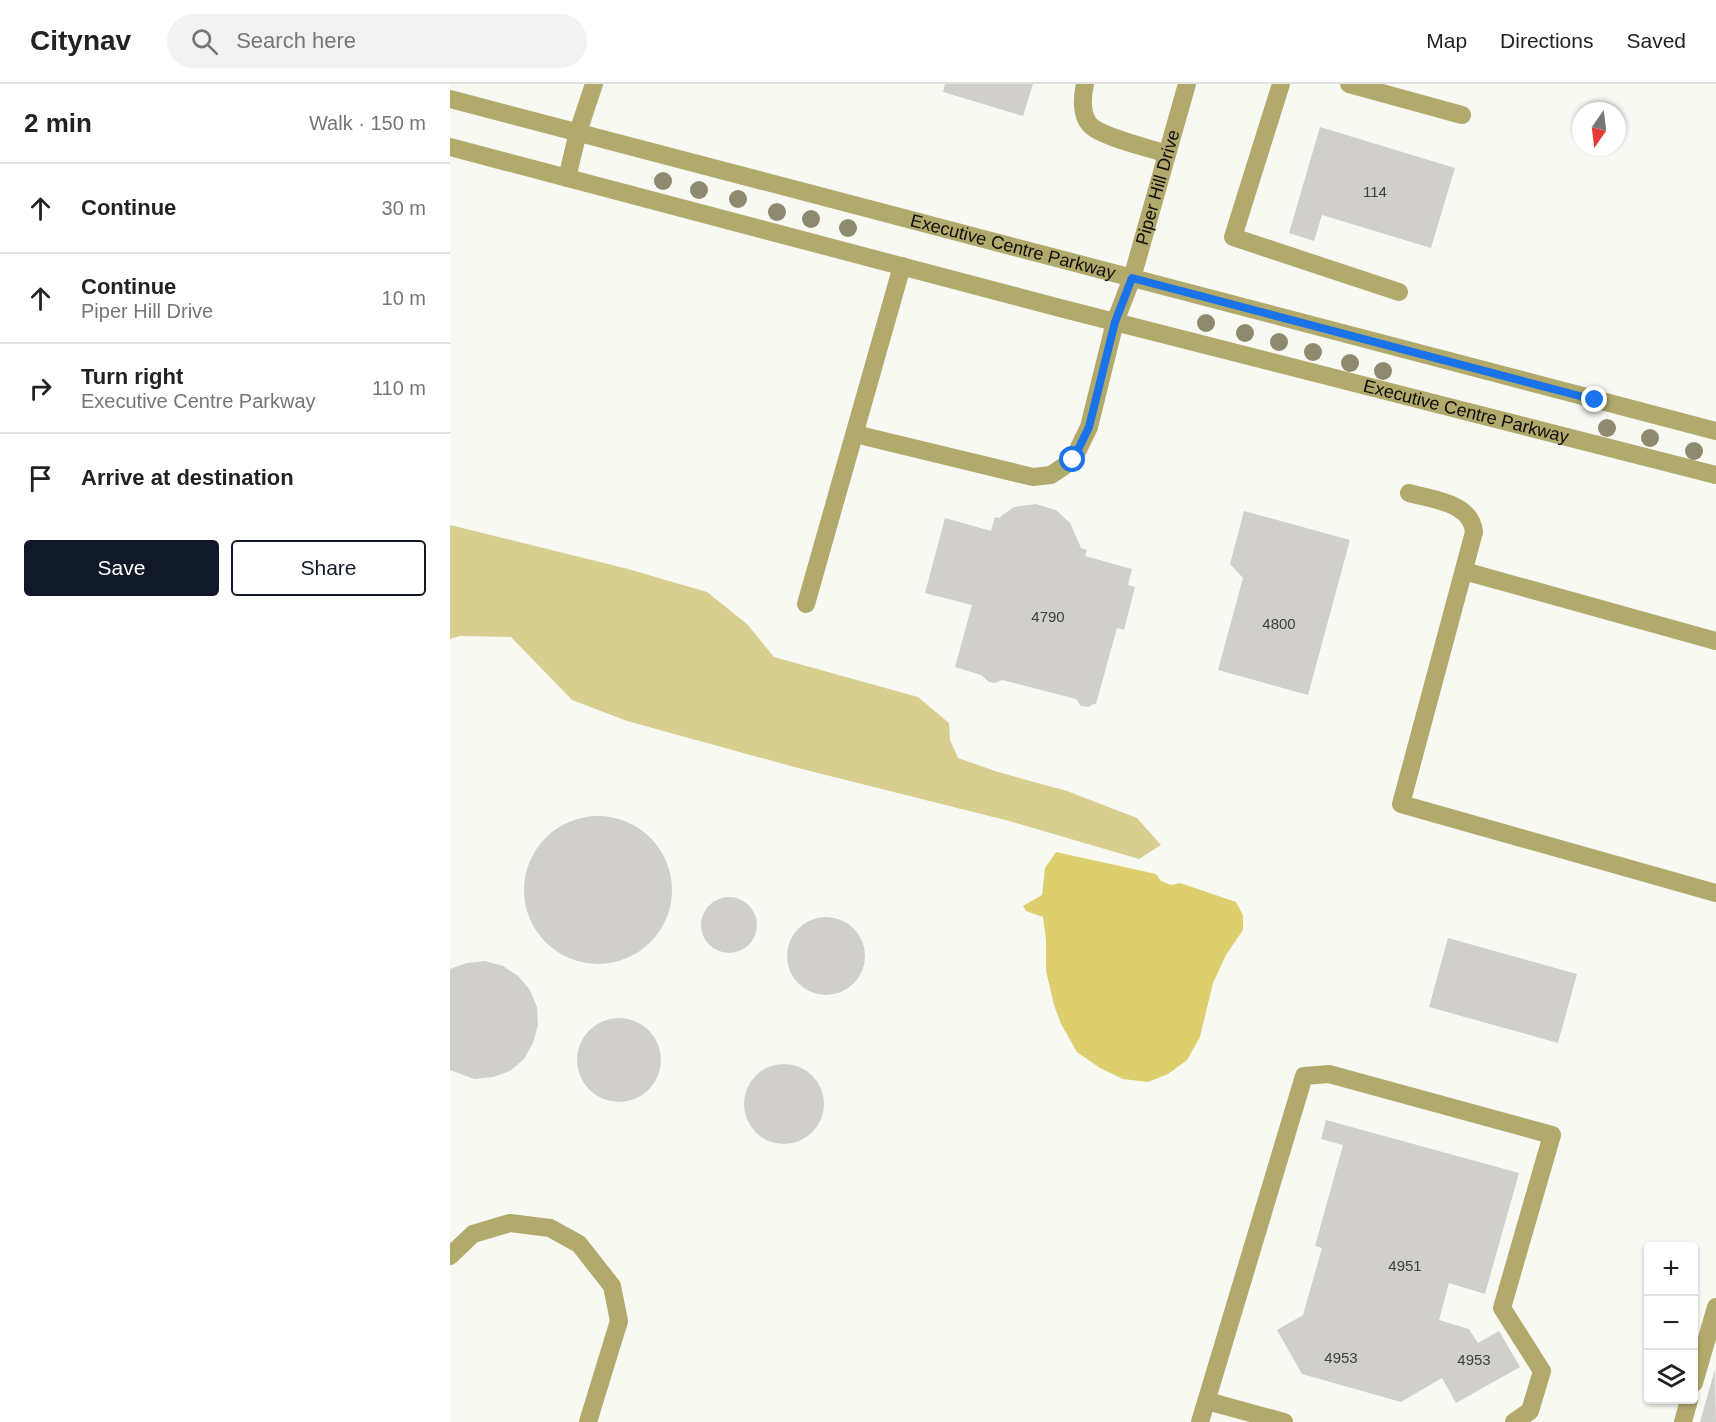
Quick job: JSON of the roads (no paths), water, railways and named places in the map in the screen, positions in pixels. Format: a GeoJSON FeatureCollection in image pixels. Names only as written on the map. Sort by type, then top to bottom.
{"type":"FeatureCollection","features":[{"type":"Feature","properties":{"kind":"street"},"geometry":{"type":"LineString","coordinates":[[567,178],[578,132],[594,84]]}},
{"type":"Feature","properties":{"kind":"street"},"geometry":{"type":"LineString","coordinates":[[1084,84],[1082,105],[1090,125],[1102,133],[1167,154]]}},
{"type":"Feature","properties":{"kind":"street","name":"Piper Hill Drive"},"geometry":{"type":"LineString","coordinates":[[855,434],[1033,477],[1051,475],[1073,460],[1089,427],[1115,322],[1132,278],[1186,84]]}},
{"type":"Feature","properties":{"kind":"street"},"geometry":{"type":"LineString","coordinates":[[1281,84],[1233,237],[1399,292]]}},
{"type":"Feature","properties":{"kind":"street"},"geometry":{"type":"LineString","coordinates":[[1349,84],[1462,115]]}},
{"type":"Feature","properties":{"kind":"street","name":"Executive Centre Parkway"},"geometry":{"type":"LineString","coordinates":[[450,99],[1716,431]]}},
{"type":"Feature","properties":{"kind":"street","name":"Executive Centre Parkway"},"geometry":{"type":"LineString","coordinates":[[450,147],[1115,322],[1716,475]]}},
{"type":"Feature","properties":{"kind":"street"},"geometry":{"type":"LineString","coordinates":[[806,604],[902,266]]}},
{"type":"Feature","properties":{"kind":"street"},"geometry":{"type":"LineString","coordinates":[[1409,493],[1453,505],[1467,513],[1473,523],[1474,532],[1401,804],[1716,893]]}},
{"type":"Feature","properties":{"kind":"street"},"geometry":{"type":"LineString","coordinates":[[1464,571],[1716,640]]}},
{"type":"Feature","properties":{"kind":"street"},"geometry":{"type":"LineString","coordinates":[[1200,1422],[1304,1076],[1329,1074],[1552,1135],[1502,1308],[1542,1371],[1530,1411],[1514,1422]]}},
{"type":"Feature","properties":{"kind":"street"},"geometry":{"type":"LineString","coordinates":[[450,1256],[473,1234],[510,1223],[550,1228],[579,1244],[612,1286],[619,1321],[588,1422]]}},
{"type":"Feature","properties":{"kind":"street"},"geometry":{"type":"LineString","coordinates":[[1698,1369],[1716,1307]]}},
{"type":"Feature","properties":{"kind":"street"},"geometry":{"type":"LineString","coordinates":[[1207,1401],[1284,1422]]}},
{"type":"Feature","properties":{"kind":"street"},"geometry":{"type":"LineString","coordinates":[[1683,1422],[1688,1404]]}}]}
